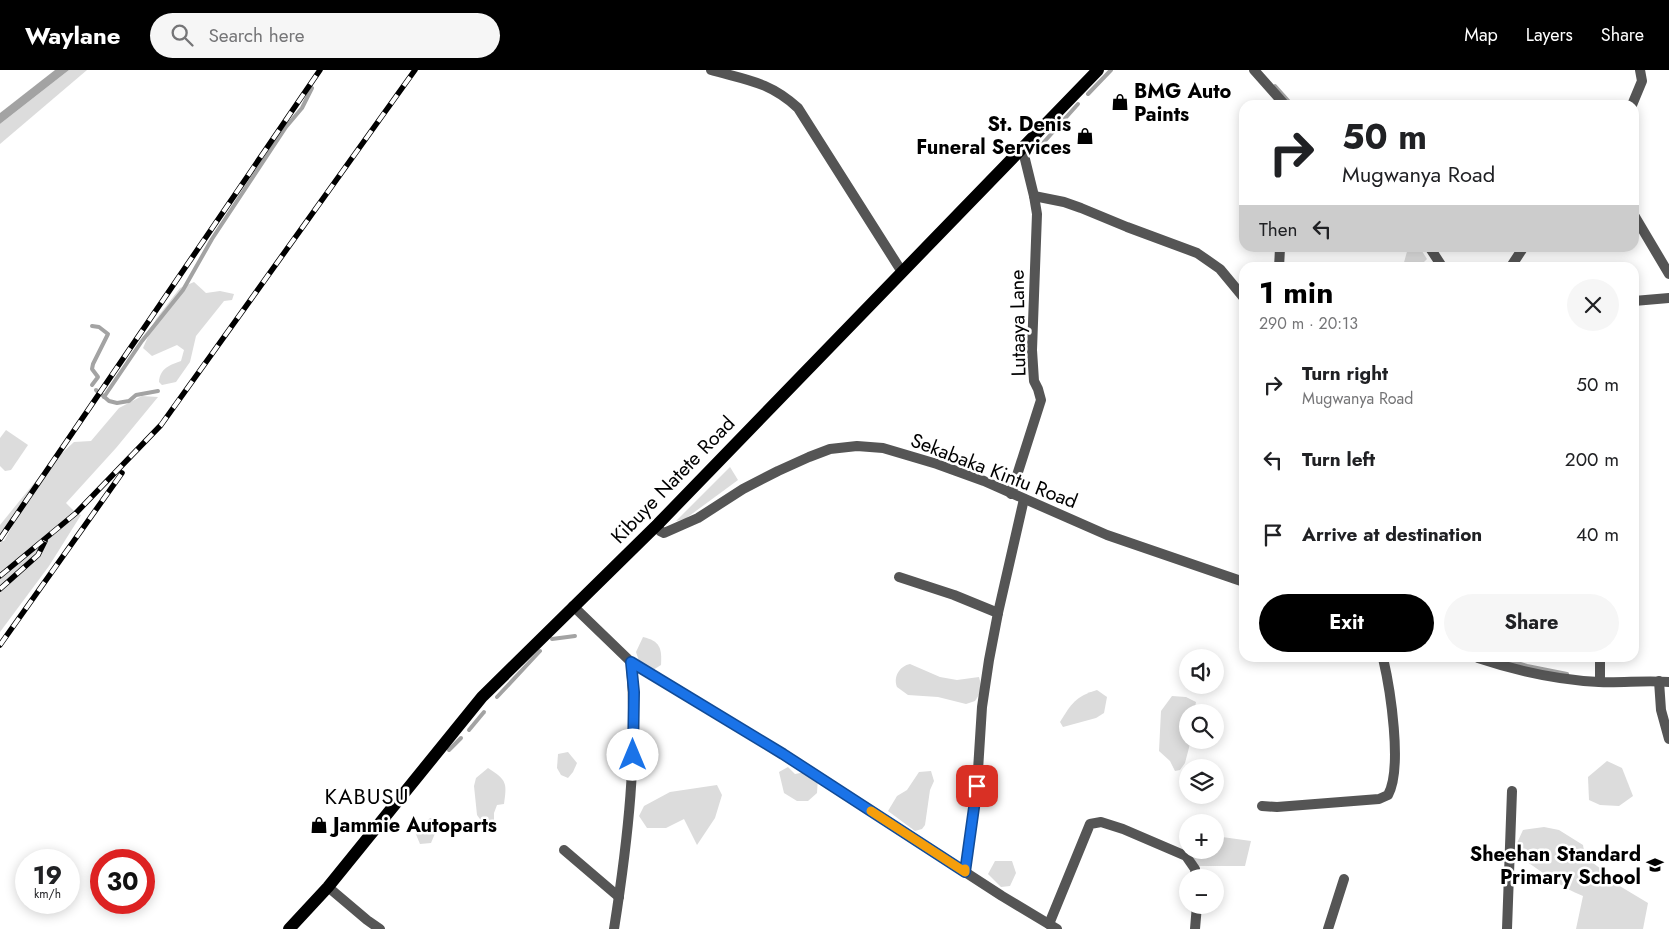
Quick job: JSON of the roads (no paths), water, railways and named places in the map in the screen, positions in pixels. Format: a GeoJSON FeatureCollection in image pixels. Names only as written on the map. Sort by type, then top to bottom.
{"type":"FeatureCollection","features":[{"type":"Feature","properties":{"kind":"main road","name":"Kibuye Natete Road"},"geometry":{"type":"LineString","coordinates":[[289,929],[328,887],[482,697],[658,524],[1098,70]]}},
{"type":"Feature","properties":{"kind":"street"},"geometry":{"type":"LineString","coordinates":[[712,70],[770,87],[785,95],[798,108],[902,272]]}},
{"type":"Feature","properties":{"kind":"street"},"geometry":{"type":"LineString","coordinates":[[1254,70],[1281,100]]}},
{"type":"Feature","properties":{"kind":"street"},"geometry":{"type":"LineString","coordinates":[[1634,100],[1642,81],[1640,70]]}},
{"type":"Feature","properties":{"kind":"street","name":"Lutaaya Lane"},"geometry":{"type":"LineString","coordinates":[[1011,494],[1041,400],[1034,382],[1032,350],[1036,214],[1034,196],[1022,147]]}},
{"type":"Feature","properties":{"kind":"street"},"geometry":{"type":"LineString","coordinates":[[1034,196],[1064,202],[1196,252],[1220,269],[1239,292]]}},
{"type":"Feature","properties":{"kind":"street"},"geometry":{"type":"LineString","coordinates":[[1639,223],[1669,274]]}},
{"type":"Feature","properties":{"kind":"street"},"geometry":{"type":"LineString","coordinates":[[1639,301],[1669,298]]}},
{"type":"Feature","properties":{"kind":"street","name":"Sekabaka Kintu Road"},"geometry":{"type":"LineString","coordinates":[[658,524],[660,532],[668,532],[698,518],[743,489],[830,449],[857,446],[885,448],[937,464],[1107,535],[1239,580]]}},
{"type":"Feature","properties":{"kind":"street"},"geometry":{"type":"LineString","coordinates":[[965,872],[977,786],[982,707],[998,613],[1024,499]]}},
{"type":"Feature","properties":{"kind":"street"},"geometry":{"type":"LineString","coordinates":[[899,578],[954,595],[998,613]]}},
{"type":"Feature","properties":{"kind":"street"},"geometry":{"type":"LineString","coordinates":[[573,606],[631,662],[783,754],[1053,927],[1090,824],[1101,822],[1123,829],[1186,856],[1195,869]]}},
{"type":"Feature","properties":{"kind":"street"},"geometry":{"type":"LineString","coordinates":[[614,929],[629,821],[632,777],[634,692],[631,662]]}},
{"type":"Feature","properties":{"kind":"street"},"geometry":{"type":"LineString","coordinates":[[1262,806],[1277,807],[1378,799],[1388,794],[1394,779],[1394,734],[1389,684],[1384,662]]}},
{"type":"Feature","properties":{"kind":"street"},"geometry":{"type":"LineString","coordinates":[[1493,662],[1542,675],[1600,682],[1664,682],[1661,710],[1669,739]]}},
{"type":"Feature","properties":{"kind":"street"},"geometry":{"type":"LineString","coordinates":[[1600,662],[1600,682]]}},
{"type":"Feature","properties":{"kind":"street"},"geometry":{"type":"LineString","coordinates":[[1507,929],[1512,791]]}},
{"type":"Feature","properties":{"kind":"street"},"geometry":{"type":"LineString","coordinates":[[564,850],[619,896]]}},
{"type":"Feature","properties":{"kind":"street"},"geometry":{"type":"LineString","coordinates":[[1328,929],[1344,879]]}},
{"type":"Feature","properties":{"kind":"street"},"geometry":{"type":"LineString","coordinates":[[328,887],[380,929]]}},
{"type":"Feature","properties":{"kind":"street"},"geometry":{"type":"LineString","coordinates":[[1195,929],[1196,914]]}},
{"type":"Feature","properties":{"kind":"waterway"},"geometry":{"type":"LineString","coordinates":[[1088,94],[1111,70]]}},
{"type":"Feature","properties":{"kind":"waterway"},"geometry":{"type":"LineString","coordinates":[[1275,86],[1288,100]]}},
{"type":"Feature","properties":{"kind":"waterway"},"geometry":{"type":"LineString","coordinates":[[104,397],[142,341],[183,290],[212,239],[286,127],[302,108],[312,88]]}},
{"type":"Feature","properties":{"kind":"waterway"},"geometry":{"type":"LineString","coordinates":[[1035,152],[1078,104]]}},
{"type":"Feature","properties":{"kind":"waterway"},"geometry":{"type":"LineString","coordinates":[[92,326],[99,327],[108,334],[93,364],[92,369],[98,377],[92,385]]}},
{"type":"Feature","properties":{"kind":"waterway"},"geometry":{"type":"LineString","coordinates":[[101,394],[109,401],[117,403],[129,401],[136,395],[158,391]]}},
{"type":"Feature","properties":{"kind":"waterway"},"geometry":{"type":"LineString","coordinates":[[552,639],[575,636]]}},
{"type":"Feature","properties":{"kind":"waterway"},"geometry":{"type":"LineString","coordinates":[[497,697],[540,651]]}},
{"type":"Feature","properties":{"kind":"waterway"},"geometry":{"type":"LineString","coordinates":[[1514,662],[1567,674]]}},
{"type":"Feature","properties":{"kind":"waterway"},"geometry":{"type":"LineString","coordinates":[[469,730],[484,712]]}},
{"type":"Feature","properties":{"kind":"waterway"},"geometry":{"type":"LineString","coordinates":[[449,750],[461,738]]}},
{"type":"Feature","properties":{"kind":"railway"},"geometry":{"type":"LineString","coordinates":[[0,539],[320,70]]}},
{"type":"Feature","properties":{"kind":"railway"},"geometry":{"type":"LineString","coordinates":[[0,576],[76,513],[161,425],[415,70]]}},
{"type":"Feature","properties":{"kind":"railway"},"geometry":{"type":"LineString","coordinates":[[0,645],[122,473]]}},
{"type":"Feature","properties":{"kind":"railway"},"geometry":{"type":"LineString","coordinates":[[0,589],[38,555],[45,541]]}},
{"type":"Feature","properties":{"kind":"place","name":"BMG Auto Paints"},"geometry":{"type":"Point","coordinates":[1120,102]}},
{"type":"Feature","properties":{"kind":"place","name":"St. Denis Funeral Services"},"geometry":{"type":"Point","coordinates":[1085,136]}},
{"type":"Feature","properties":{"kind":"place","name":"Jammie Autoparts"},"geometry":{"type":"Point","coordinates":[319,825]}},
{"type":"Feature","properties":{"kind":"place","name":"Sheehan Standard Primary School"},"geometry":{"type":"Point","coordinates":[1655,865]}},
{"type":"Feature","properties":{"kind":"district","name":"KABUSU"},"geometry":{"type":"Point","coordinates":[367,796]}}]}
